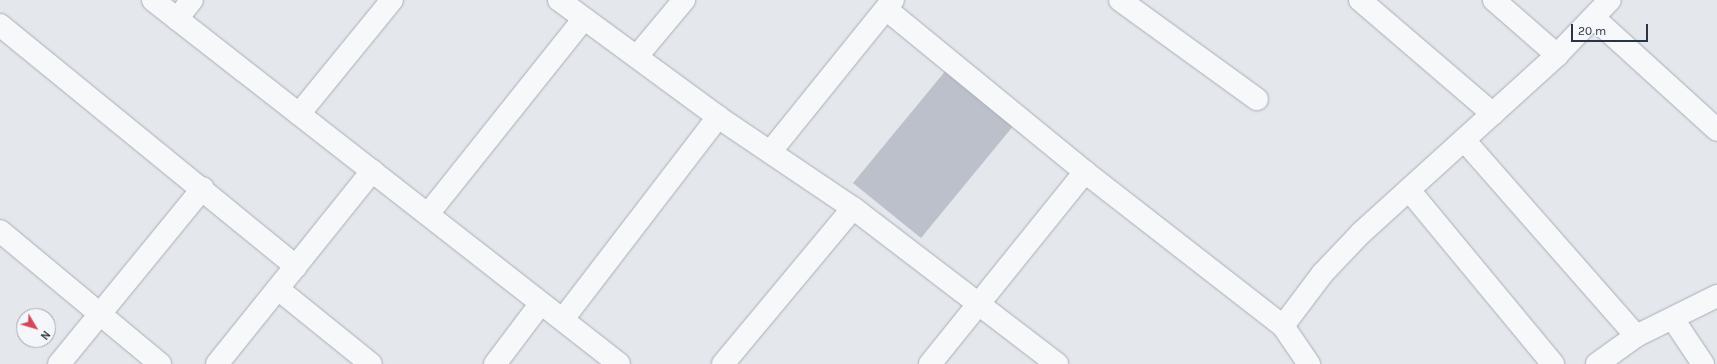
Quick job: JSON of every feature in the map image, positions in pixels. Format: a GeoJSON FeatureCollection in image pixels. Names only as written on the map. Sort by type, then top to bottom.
{"type":"FeatureCollection","features":[{"type":"Feature","properties":{"kind":"street"},"geometry":{"type":"LineString","coordinates":[[153,0],[619,364]]}},
{"type":"Feature","properties":{"kind":"street"},"geometry":{"type":"LineString","coordinates":[[177,19],[192,0]]}},
{"type":"Feature","properties":{"kind":"street"},"geometry":{"type":"LineString","coordinates":[[299,114],[392,0]]}},
{"type":"Feature","properties":{"kind":"street"},"geometry":{"type":"LineString","coordinates":[[559,0],[584,20],[638,55],[718,117],[771,151],[853,208],[980,302],[1057,364]]}},
{"type":"Feature","properties":{"kind":"street"},"geometry":{"type":"LineString","coordinates":[[638,55],[684,0]]}},
{"type":"Feature","properties":{"kind":"street"},"geometry":{"type":"LineString","coordinates":[[1120,0],[1257,99]]}},
{"type":"Feature","properties":{"kind":"street"},"geometry":{"type":"LineString","coordinates":[[1360,0],[1494,114]]}},
{"type":"Feature","properties":{"kind":"street"},"geometry":{"type":"LineString","coordinates":[[1494,0],[1557,55]]}},
{"type":"Feature","properties":{"kind":"street"},"geometry":{"type":"LineString","coordinates":[[1283,326],[1322,274],[1409,190],[1557,55],[1610,0]]}},
{"type":"Feature","properties":{"kind":"street"},"geometry":{"type":"LineString","coordinates":[[771,151],[889,5],[1085,172],[1283,326],[1309,364]]}},
{"type":"Feature","properties":{"kind":"street"},"geometry":{"type":"LineString","coordinates":[[1594,18],[1717,130]]}},
{"type":"Feature","properties":{"kind":"street"},"geometry":{"type":"LineString","coordinates":[[428,214],[584,20]]}},
{"type":"Feature","properties":{"kind":"street"},"geometry":{"type":"LineString","coordinates":[[0,24],[203,188],[296,266]]}},
{"type":"Feature","properties":{"kind":"street"},"geometry":{"type":"LineString","coordinates":[[563,319],[718,117]]}},
{"type":"Feature","properties":{"kind":"street"},"geometry":{"type":"LineString","coordinates":[[1464,140],[1636,336]]}},
{"type":"Feature","properties":{"kind":"street"},"geometry":{"type":"LineString","coordinates":[[217,364],[372,171]]}},
{"type":"Feature","properties":{"kind":"street"},"geometry":{"type":"LineString","coordinates":[[930,364],[1085,172]]}},
{"type":"Feature","properties":{"kind":"street"},"geometry":{"type":"LineString","coordinates":[[59,364],[203,188]]}},
{"type":"Feature","properties":{"kind":"street"},"geometry":{"type":"LineString","coordinates":[[1409,190],[1553,364]]}},
{"type":"Feature","properties":{"kind":"street"},"geometry":{"type":"LineString","coordinates":[[723,364],[853,208]]}},
{"type":"Feature","properties":{"kind":"street"},"geometry":{"type":"LineString","coordinates":[[0,231],[101,313],[160,364]]}},
{"type":"Feature","properties":{"kind":"street"},"geometry":{"type":"LineString","coordinates":[[278,289],[370,364]]}},
{"type":"Feature","properties":{"kind":"street"},"geometry":{"type":"LineString","coordinates":[[1597,364],[1636,336],[1717,296]]}},
{"type":"Feature","properties":{"kind":"street"},"geometry":{"type":"LineString","coordinates":[[495,364],[541,303]]}},
{"type":"Feature","properties":{"kind":"street"},"geometry":{"type":"LineString","coordinates":[[1673,319],[1703,364]]}},
{"type":"Feature","properties":{"kind":"building"},"geometry":{"type":"Polygon","coordinates":[[[947,69],[1014,125],[921,238],[853,183],[947,69]]]}}]}
